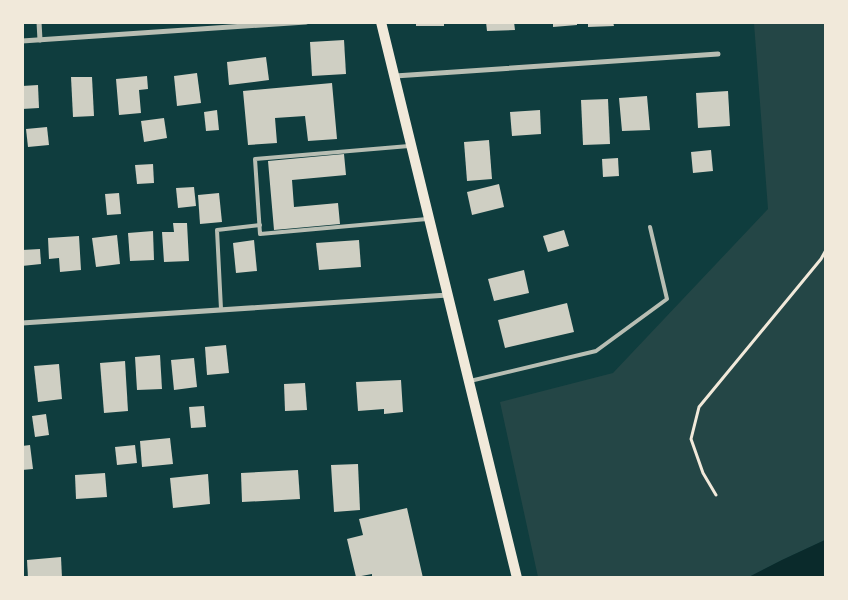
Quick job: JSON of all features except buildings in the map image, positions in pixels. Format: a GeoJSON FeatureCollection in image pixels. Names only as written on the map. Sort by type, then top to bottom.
{"type":"FeatureCollection","features":[{"type":"Feature","properties":{"kind":"main road"},"geometry":{"type":"LineString","coordinates":[[381,22],[517,578]]}},
{"type":"Feature","properties":{"kind":"street"},"geometry":{"type":"LineString","coordinates":[[39,22],[40,40]]}},
{"type":"Feature","properties":{"kind":"street"},"geometry":{"type":"LineString","coordinates":[[22,41],[306,22]]}},
{"type":"Feature","properties":{"kind":"street"},"geometry":{"type":"LineString","coordinates":[[394,76],[718,54]]}},
{"type":"Feature","properties":{"kind":"street"},"geometry":{"type":"LineString","coordinates":[[22,323],[448,294]]}},
{"type":"Feature","properties":{"kind":"lane"},"geometry":{"type":"LineString","coordinates":[[412,146],[254,159],[260,234],[429,219]]}},
{"type":"Feature","properties":{"kind":"lane"},"geometry":{"type":"LineString","coordinates":[[221,310],[217,230],[260,225]]}},
{"type":"Feature","properties":{"kind":"lane"},"geometry":{"type":"LineString","coordinates":[[470,381],[596,351],[667,299],[650,227]]}},
{"type":"Feature","properties":{"kind":"path"},"geometry":{"type":"LineString","coordinates":[[716,495],[703,473],[691,439],[699,407],[821,259],[826,250]]}},
{"type":"Feature","properties":{"kind":"shaded area"},"geometry":{"type":"Polygon","coordinates":[[[754,23],[825,23],[825,540],[749,577],[538,577],[500,402],[613,373],[768,209],[754,23]]]}},
{"type":"Feature","properties":{"kind":"shaded area"},"geometry":{"type":"Polygon","coordinates":[[[825,540],[825,577],[749,577],[782,560],[825,540]]]}}]}
